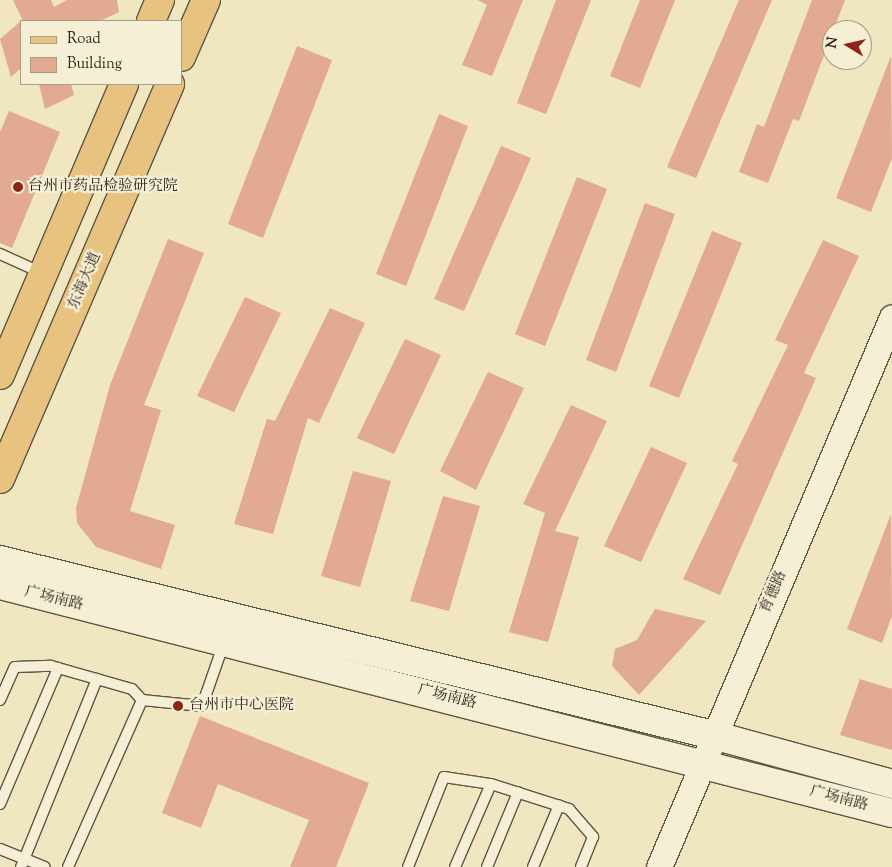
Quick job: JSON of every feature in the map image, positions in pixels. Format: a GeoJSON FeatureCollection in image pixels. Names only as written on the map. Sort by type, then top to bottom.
{"type":"FeatureCollection","features":[{"type":"Feature","properties":{"kind":"main road"},"geometry":{"type":"LineString","coordinates":[[151,20],[160,0]]}},
{"type":"Feature","properties":{"kind":"main road"},"geometry":{"type":"LineString","coordinates":[[182,55],[206,0]]}},
{"type":"Feature","properties":{"kind":"main road"},"geometry":{"type":"LineString","coordinates":[[0,374],[124,85]]}},
{"type":"Feature","properties":{"kind":"main road","name":"东海大道"},"geometry":{"type":"LineString","coordinates":[[0,479],[170,85]]}},
{"type":"Feature","properties":{"kind":"main road","name":"广场南路"},"geometry":{"type":"LineString","coordinates":[[0,560],[713,735],[892,784]]}},
{"type":"Feature","properties":{"kind":"main road","name":"广场南路"},"geometry":{"type":"LineString","coordinates":[[0,586],[702,762],[892,813]]}},
{"type":"Feature","properties":{"kind":"street","name":"育德路"},"geometry":{"type":"LineString","coordinates":[[659,867],[713,735],[892,317]]}},
{"type":"Feature","properties":{"kind":"lane"},"geometry":{"type":"LineString","coordinates":[[0,254],[43,273]]}},
{"type":"Feature","properties":{"kind":"lane"},"geometry":{"type":"LineString","coordinates":[[0,700],[15,667],[58,668],[132,689],[142,700],[202,706],[225,642]]}},
{"type":"Feature","properties":{"kind":"lane"},"geometry":{"type":"LineString","coordinates":[[0,804],[58,668]]}},
{"type":"Feature","properties":{"kind":"lane"},"geometry":{"type":"LineString","coordinates":[[22,863],[97,679]]}},
{"type":"Feature","properties":{"kind":"lane"},"geometry":{"type":"LineString","coordinates":[[68,867],[142,700]]}},
{"type":"Feature","properties":{"kind":"lane"},"geometry":{"type":"LineString","coordinates":[[408,867],[444,777],[491,784],[569,809],[593,837],[581,867]]}},
{"type":"Feature","properties":{"kind":"lane"},"geometry":{"type":"LineString","coordinates":[[455,867],[491,784]]}},
{"type":"Feature","properties":{"kind":"lane"},"geometry":{"type":"LineString","coordinates":[[488,867],[518,792]]}},
{"type":"Feature","properties":{"kind":"lane"},"geometry":{"type":"LineString","coordinates":[[533,867],[559,805]]}},
{"type":"Feature","properties":{"kind":"lane"},"geometry":{"type":"LineString","coordinates":[[0,849],[22,863],[45,867]]}},
{"type":"Feature","properties":{"kind":"building"},"geometry":{"type":"Polygon","coordinates":[[[13,0],[51,0],[54,7],[67,0],[117,0],[119,12],[102,20],[23,20],[13,0]]]}},
{"type":"Feature","properties":{"kind":"building"},"geometry":{"type":"Polygon","coordinates":[[[478,0],[523,0],[492,76],[462,65],[487,5],[478,0]]]}},
{"type":"Feature","properties":{"kind":"building"},"geometry":{"type":"Polygon","coordinates":[[[556,0],[591,0],[546,114],[517,103],[556,0]]]}},
{"type":"Feature","properties":{"kind":"building"},"geometry":{"type":"Polygon","coordinates":[[[640,0],[675,0],[640,88],[610,76],[640,0]]]}},
{"type":"Feature","properties":{"kind":"building"},"geometry":{"type":"Polygon","coordinates":[[[739,0],[772,0],[696,178],[667,167],[739,0]]]}},
{"type":"Feature","properties":{"kind":"building"},"geometry":{"type":"Polygon","coordinates":[[[812,0],[845,0],[837,20],[822,20],[822,60],[799,121],[793,119],[768,183],[739,172],[757,124],[764,127],[812,0]]]}},
{"type":"Feature","properties":{"kind":"building"},"geometry":{"type":"Polygon","coordinates":[[[20,22],[20,69],[11,77],[0,39],[20,22]]]}},
{"type":"Feature","properties":{"kind":"building"},"geometry":{"type":"Polygon","coordinates":[[[297,46],[332,60],[263,238],[228,224],[297,46]]]}},
{"type":"Feature","properties":{"kind":"building"},"geometry":{"type":"Polygon","coordinates":[[[891,56],[892,158],[871,212],[836,198],[891,56]]]}},
{"type":"Feature","properties":{"kind":"building"},"geometry":{"type":"Polygon","coordinates":[[[39,85],[71,85],[74,95],[45,109],[39,85]]]}},
{"type":"Feature","properties":{"kind":"building","name":"台州市药品检验研究院"},"geometry":{"type":"Polygon","coordinates":[[[9,111],[60,132],[12,248],[0,243],[0,132],[9,111]]]}},
{"type":"Feature","properties":{"kind":"building"},"geometry":{"type":"Polygon","coordinates":[[[439,114],[468,126],[406,286],[376,274],[439,114]]]}},
{"type":"Feature","properties":{"kind":"building"},"geometry":{"type":"Polygon","coordinates":[[[501,146],[531,158],[464,311],[434,299],[501,146]]]}},
{"type":"Feature","properties":{"kind":"building"},"geometry":{"type":"Polygon","coordinates":[[[577,177],[607,189],[545,346],[515,334],[577,177]]]}},
{"type":"Feature","properties":{"kind":"building"},"geometry":{"type":"Polygon","coordinates":[[[645,203],[675,214],[616,372],[586,360],[645,203]]]}},
{"type":"Feature","properties":{"kind":"building"},"geometry":{"type":"Polygon","coordinates":[[[712,231],[742,243],[679,398],[649,386],[712,231]]]}},
{"type":"Feature","properties":{"kind":"building"},"geometry":{"type":"Polygon","coordinates":[[[168,239],[204,253],[144,405],[161,410],[130,511],[175,525],[161,569],[96,547],[77,523],[76,508],[110,385],[168,239]]]}},
{"type":"Feature","properties":{"kind":"building"},"geometry":{"type":"Polygon","coordinates":[[[823,240],[859,256],[804,373],[816,378],[720,595],[683,579],[738,464],[732,461],[788,345],[775,340],[823,240]]]}},
{"type":"Feature","properties":{"kind":"building"},"geometry":{"type":"Polygon","coordinates":[[[245,297],[281,313],[234,412],[197,396],[245,297]]]}},
{"type":"Feature","properties":{"kind":"building"},"geometry":{"type":"Polygon","coordinates":[[[330,308],[365,323],[319,423],[308,418],[273,534],[234,524],[267,419],[275,421],[330,308]]]}},
{"type":"Feature","properties":{"kind":"building"},"geometry":{"type":"Polygon","coordinates":[[[405,339],[441,355],[394,454],[357,438],[405,339]]]}},
{"type":"Feature","properties":{"kind":"building"},"geometry":{"type":"Polygon","coordinates":[[[488,372],[524,388],[476,490],[440,471],[488,372]]]}},
{"type":"Feature","properties":{"kind":"building"},"geometry":{"type":"Polygon","coordinates":[[[571,405],[607,421],[555,531],[579,537],[548,642],[509,632],[545,513],[523,504],[571,405]]]}},
{"type":"Feature","properties":{"kind":"building"},"geometry":{"type":"Polygon","coordinates":[[[651,447],[687,463],[641,562],[604,546],[651,447]]]}},
{"type":"Feature","properties":{"kind":"building"},"geometry":{"type":"Polygon","coordinates":[[[353,471],[391,481],[360,587],[321,576],[353,471]]]}},
{"type":"Feature","properties":{"kind":"building"},"geometry":{"type":"Polygon","coordinates":[[[443,496],[480,506],[449,611],[410,601],[443,496]]]}},
{"type":"Feature","properties":{"kind":"building"},"geometry":{"type":"Polygon","coordinates":[[[891,514],[892,616],[882,643],[847,629],[891,514]]]}},
{"type":"Feature","properties":{"kind":"building"},"geometry":{"type":"Polygon","coordinates":[[[655,609],[706,621],[639,695],[612,666],[615,649],[637,640],[655,609]]]}},
{"type":"Feature","properties":{"kind":"building"},"geometry":{"type":"Polygon","coordinates":[[[860,679],[892,689],[892,750],[840,735],[860,679]]]}},
{"type":"Feature","properties":{"kind":"building"},"geometry":{"type":"Polygon","coordinates":[[[200,716],[369,783],[336,867],[290,867],[309,820],[218,784],[201,828],[162,813],[200,716]]]}},
{"type":"Feature","properties":{"kind":"place","name":"台州市药品检验研究院"},"geometry":{"type":"Point","coordinates":[18,187]}},
{"type":"Feature","properties":{"kind":"place","name":"台州市中心医院"},"geometry":{"type":"Point","coordinates":[178,706]}}]}
